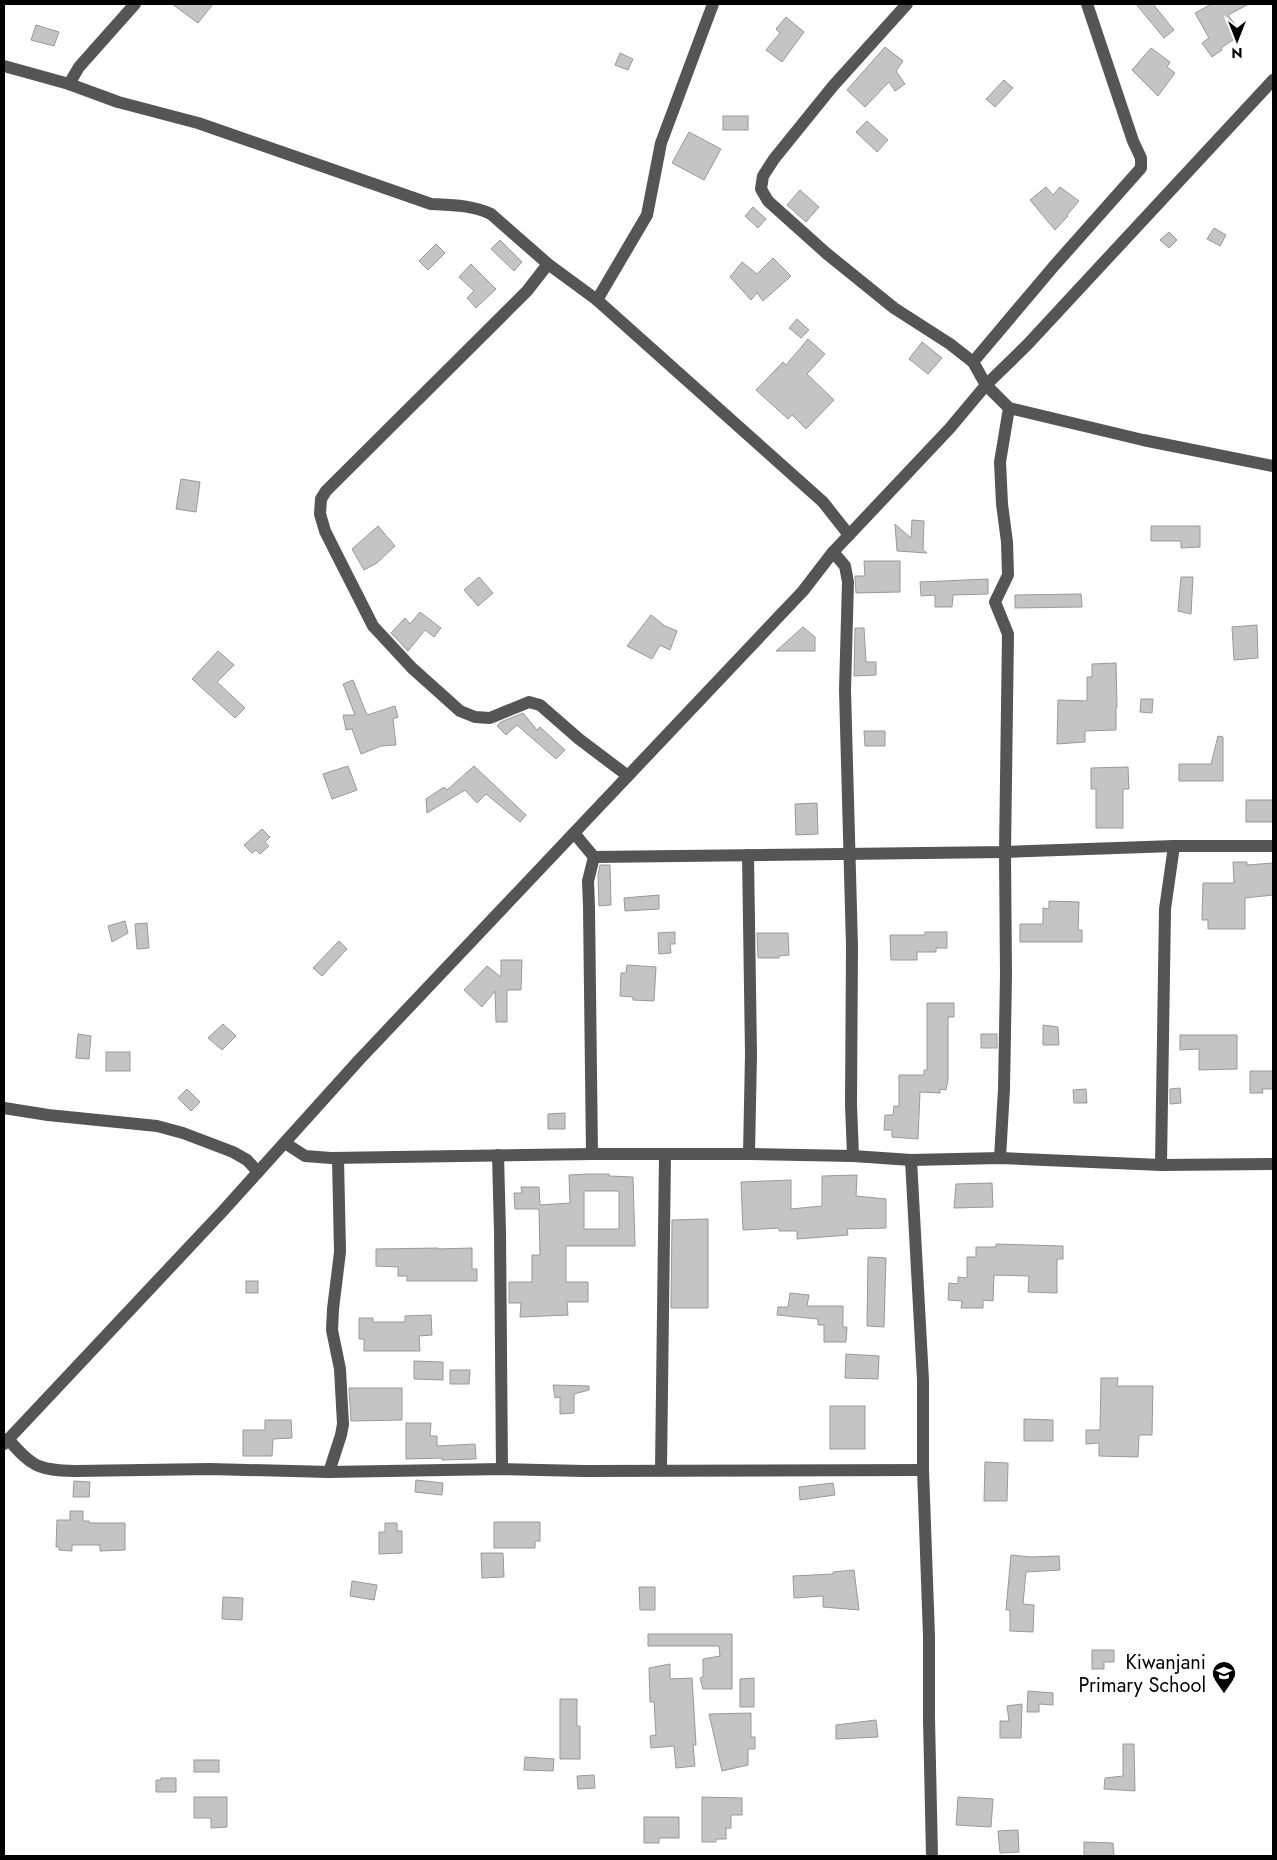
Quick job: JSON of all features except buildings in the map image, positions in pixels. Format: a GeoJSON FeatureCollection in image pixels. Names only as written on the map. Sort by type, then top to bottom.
{"type":"FeatureCollection","features":[{"type":"Feature","properties":{"kind":"street"},"geometry":{"type":"LineString","coordinates":[[69,84],[79,67],[135,4]]}},
{"type":"Feature","properties":{"kind":"street"},"geometry":{"type":"LineString","coordinates":[[597,300],[647,215],[661,144],[713,4]]}},
{"type":"Feature","properties":{"kind":"street"},"geometry":{"type":"LineString","coordinates":[[907,4],[833,86],[774,160],[763,176],[761,189],[768,201],[826,253],[894,308],[950,344],[973,362],[986,385],[1009,408],[1143,440],[1273,466]]}},
{"type":"Feature","properties":{"kind":"street"},"geometry":{"type":"LineString","coordinates":[[973,362],[1054,266],[1141,168],[1141,158],[1133,141],[1087,4]]}},
{"type":"Feature","properties":{"kind":"street"},"geometry":{"type":"LineString","coordinates":[[4,66],[69,84],[118,102],[198,123],[431,204],[467,206],[481,209],[491,214],[506,225],[548,264],[597,300],[823,502],[849,535]]}},
{"type":"Feature","properties":{"kind":"street"},"geometry":{"type":"LineString","coordinates":[[923,1470],[584,1471],[502,1469],[329,1472],[210,1469],[53,1470],[28,1461],[6,1442],[285,1143],[366,1053],[802,591],[833,552],[950,428],[986,385],[1040,331],[1273,80]]}},
{"type":"Feature","properties":{"kind":"street"},"geometry":{"type":"LineString","coordinates":[[548,264],[526,291],[326,491],[321,499],[320,514],[325,531],[373,626],[393,649],[449,702],[466,714],[483,718],[495,717],[522,704],[534,703],[540,705],[579,739],[628,776]]}},
{"type":"Feature","properties":{"kind":"street"},"geometry":{"type":"LineString","coordinates":[[1000,1158],[1004,1089],[1006,985],[1005,852],[1008,634],[995,602],[1008,575],[1000,462],[1009,408]]}},
{"type":"Feature","properties":{"kind":"street"},"geometry":{"type":"LineString","coordinates":[[833,552],[845,566],[848,582],[845,690],[852,946],[851,1105],[853,1156]]}},
{"type":"Feature","properties":{"kind":"street"},"geometry":{"type":"LineString","coordinates":[[574,833],[594,857]]}},
{"type":"Feature","properties":{"kind":"street"},"geometry":{"type":"LineString","coordinates":[[1161,1165],[1165,909],[1174,846]]}},
{"type":"Feature","properties":{"kind":"street"},"geometry":{"type":"LineString","coordinates":[[594,857],[1005,852],[1174,846],[1273,846]]}},
{"type":"Feature","properties":{"kind":"street"},"geometry":{"type":"LineString","coordinates":[[748,855],[751,1054],[749,1154]]}},
{"type":"Feature","properties":{"kind":"street"},"geometry":{"type":"LineString","coordinates":[[592,1154],[588,887],[594,857]]}},
{"type":"Feature","properties":{"kind":"street"},"geometry":{"type":"LineString","coordinates":[[4,1108],[48,1115],[157,1126],[233,1152],[247,1160],[258,1172]]}},
{"type":"Feature","properties":{"kind":"street"},"geometry":{"type":"LineString","coordinates":[[285,1143],[305,1156],[338,1158],[592,1154],[749,1154],[853,1156],[911,1160],[1000,1158],[1161,1165],[1273,1164]]}},
{"type":"Feature","properties":{"kind":"street"},"geometry":{"type":"LineString","coordinates":[[661,1470],[665,1154]]}},
{"type":"Feature","properties":{"kind":"street"},"geometry":{"type":"LineString","coordinates":[[498,1155],[502,1469]]}},
{"type":"Feature","properties":{"kind":"street"},"geometry":{"type":"LineString","coordinates":[[329,1472],[341,1435],[342,1424],[340,1369],[332,1330],[340,1252],[338,1158]]}},
{"type":"Feature","properties":{"kind":"street"},"geometry":{"type":"LineString","coordinates":[[911,1160],[923,1380],[923,1470],[929,1636],[932,1856]]}},
{"type":"Feature","properties":{"kind":"place","name":"Kiwanjani Primary School"},"geometry":{"type":"Point","coordinates":[1224,1694]}}]}
